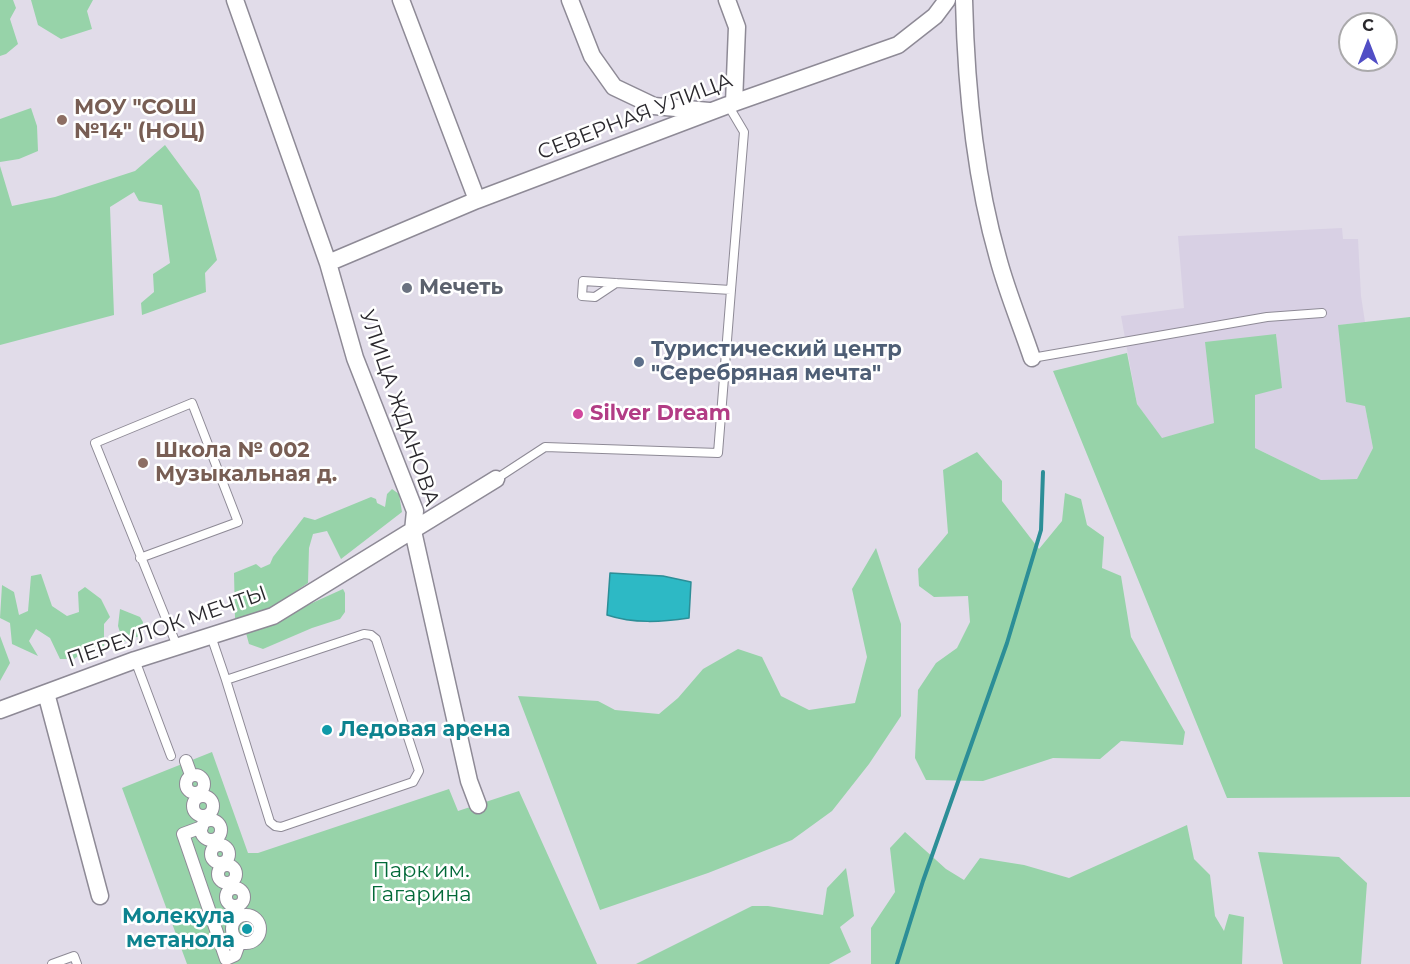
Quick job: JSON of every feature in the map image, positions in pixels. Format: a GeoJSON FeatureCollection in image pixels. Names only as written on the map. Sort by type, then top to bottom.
{"type":"FeatureCollection","features":[{"type":"Feature","properties":{"kind":"street","name":"УЛИЦА ЖДАНОВА"},"geometry":{"type":"LineString","coordinates":[[235,0],[328,263],[355,358],[415,511],[413,531],[469,781],[478,805]]}},
{"type":"Feature","properties":{"kind":"street"},"geometry":{"type":"LineString","coordinates":[[401,0],[477,200]]}},
{"type":"Feature","properties":{"kind":"street"},"geometry":{"type":"LineString","coordinates":[[570,0],[592,56],[614,87],[654,106],[725,107],[737,27],[727,0]]}},
{"type":"Feature","properties":{"kind":"street","name":"СЕВЕРНАЯ УЛИЦА"},"geometry":{"type":"LineString","coordinates":[[328,263],[477,200],[898,45],[935,16],[947,0]]}},
{"type":"Feature","properties":{"kind":"street"},"geometry":{"type":"LineString","coordinates":[[964,0],[966,67],[973,141],[998,260],[1032,357]]}},
{"type":"Feature","properties":{"kind":"street","name":"ПЕРЕУЛОК МЕЧТЫ"},"geometry":{"type":"LineString","coordinates":[[0,710],[135,660],[273,616],[496,479]]}},
{"type":"Feature","properties":{"kind":"street"},"geometry":{"type":"LineString","coordinates":[[46,693],[100,896]]}},
{"type":"Feature","properties":{"kind":"street"},"geometry":{"type":"LineString","coordinates":[[186,761],[191,775],[200,776],[204,783],[199,795],[208,798],[213,805],[205,821],[183,834],[226,959],[236,955],[240,941]]}},
{"type":"Feature","properties":{"kind":"street"},"geometry":{"type":"LineString","coordinates":[[205,821],[202,836],[227,849],[228,857],[223,864],[231,867],[236,873],[231,885],[242,892],[243,900],[232,928],[236,938],[246,943],[256,939],[260,930],[256,919],[240,910]]}},
{"type":"Feature","properties":{"kind":"lane"},"geometry":{"type":"LineString","coordinates":[[496,479],[545,447],[718,453],[744,132],[725,107]]}},
{"type":"Feature","properties":{"kind":"lane"},"geometry":{"type":"LineString","coordinates":[[616,283],[731,291]]}},
{"type":"Feature","properties":{"kind":"lane"},"geometry":{"type":"LineString","coordinates":[[1032,357],[1268,317],[1322,313]]}},
{"type":"Feature","properties":{"kind":"lane"},"geometry":{"type":"LineString","coordinates":[[140,558],[238,522],[192,403],[95,443],[140,558],[177,646]]}},
{"type":"Feature","properties":{"kind":"lane"},"geometry":{"type":"LineString","coordinates":[[211,636],[270,822],[275,826],[281,827],[402,786],[417,778],[419,771],[380,650],[376,639],[371,635],[364,634],[226,680]]}},
{"type":"Feature","properties":{"kind":"lane"},"geometry":{"type":"LineString","coordinates":[[135,660],[171,756]]}},
{"type":"Feature","properties":{"kind":"lane"},"geometry":{"type":"LineString","coordinates":[[52,964],[74,956],[77,964]]}},
{"type":"Feature","properties":{"kind":"shaded area"},"geometry":{"type":"Polygon","coordinates":[[[1342,228],[1343,239],[1358,239],[1361,296],[1365,322],[1339,325],[1365,406],[1373,448],[1357,479],[1321,480],[1255,448],[1255,395],[1277,335],[1214,423],[1161,439],[1137,404],[1121,316],[1184,308],[1178,236],[1342,228]]]}},
{"type":"Feature","properties":{"kind":"green space"},"geometry":{"type":"Polygon","coordinates":[[[0,0],[13,0],[16,8],[10,19],[18,44],[0,56],[0,0]]]}},
{"type":"Feature","properties":{"kind":"green space"},"geometry":{"type":"Polygon","coordinates":[[[31,0],[93,0],[87,11],[92,29],[61,39],[38,25],[31,0]]]}},
{"type":"Feature","properties":{"kind":"green space"},"geometry":{"type":"Polygon","coordinates":[[[31,108],[37,126],[38,151],[19,159],[0,162],[0,119],[31,108]]]}},
{"type":"Feature","properties":{"kind":"green space"},"geometry":{"type":"Polygon","coordinates":[[[165,145],[199,191],[217,260],[205,273],[206,292],[142,315],[141,303],[154,292],[153,274],[170,263],[162,205],[139,201],[134,192],[110,207],[114,315],[0,345],[0,166],[12,206],[55,197],[135,171],[165,145]]]}},
{"type":"Feature","properties":{"kind":"green space"},"geometry":{"type":"Polygon","coordinates":[[[1410,317],[1410,797],[1227,798],[1053,371],[1127,353],[1137,404],[1162,438],[1214,423],[1205,342],[1276,334],[1282,388],[1255,395],[1255,448],[1321,480],[1357,479],[1373,448],[1365,406],[1346,402],[1338,325],[1410,317]]]}},
{"type":"Feature","properties":{"kind":"green space"},"geometry":{"type":"Polygon","coordinates":[[[977,452],[1002,481],[1002,501],[1039,549],[1062,521],[1065,493],[1081,499],[1087,525],[1104,537],[1102,568],[1121,576],[1131,637],[1185,732],[1183,745],[1121,741],[1100,759],[1053,758],[983,781],[926,780],[915,758],[918,690],[936,663],[957,648],[970,622],[968,596],[934,597],[919,586],[918,569],[948,533],[943,470],[977,452]]]}},
{"type":"Feature","properties":{"kind":"green space"},"geometry":{"type":"Polygon","coordinates":[[[392,489],[399,494],[402,512],[341,559],[327,531],[313,534],[309,548],[308,583],[263,611],[244,618],[235,618],[234,573],[256,564],[261,568],[270,564],[304,517],[315,520],[371,497],[385,507],[387,494],[392,489]]]}},
{"type":"Feature","properties":{"kind":"green space"},"geometry":{"type":"Polygon","coordinates":[[[876,548],[901,624],[901,716],[869,764],[832,811],[792,840],[708,873],[600,910],[518,696],[598,701],[615,710],[659,714],[678,698],[703,669],[738,649],[762,657],[781,696],[809,710],[855,703],[867,657],[852,589],[876,548]]]}},
{"type":"Feature","properties":{"kind":"green space"},"geometry":{"type":"Polygon","coordinates":[[[41,574],[52,606],[67,616],[79,612],[78,592],[85,587],[101,599],[110,617],[104,624],[104,646],[89,648],[74,659],[60,659],[50,638],[36,629],[29,641],[38,656],[12,644],[10,623],[0,618],[2,585],[14,592],[19,615],[28,611],[31,576],[41,574]]]}},
{"type":"Feature","properties":{"kind":"green space"},"geometry":{"type":"Polygon","coordinates":[[[343,589],[345,612],[340,619],[263,649],[249,644],[246,633],[343,589]]]}},
{"type":"Feature","properties":{"kind":"green space"},"geometry":{"type":"Polygon","coordinates":[[[120,609],[140,617],[143,622],[142,635],[123,642],[118,626],[120,609]]]}},
{"type":"Feature","properties":{"kind":"green space"},"geometry":{"type":"Polygon","coordinates":[[[0,636],[10,663],[0,681],[0,636]]]}},
{"type":"Feature","properties":{"kind":"green space","name":"Парк им. Гагарина"},"geometry":{"type":"Polygon","coordinates":[[[212,752],[248,853],[258,853],[449,789],[458,811],[519,791],[597,964],[187,964],[122,788],[212,752]]]}},
{"type":"Feature","properties":{"kind":"green space"},"geometry":{"type":"Polygon","coordinates":[[[1187,825],[1194,859],[1210,875],[1215,916],[1224,931],[1229,914],[1244,917],[1242,964],[871,964],[871,928],[895,892],[890,848],[905,832],[946,869],[964,880],[980,858],[1024,865],[1069,878],[1187,825]]]}},
{"type":"Feature","properties":{"kind":"green space"},"geometry":{"type":"Polygon","coordinates":[[[1258,852],[1339,857],[1367,883],[1361,964],[1283,964],[1258,852]]]}},
{"type":"Feature","properties":{"kind":"green space"},"geometry":{"type":"Polygon","coordinates":[[[846,868],[854,916],[840,927],[851,952],[829,964],[636,964],[752,906],[768,906],[823,915],[827,888],[846,868]]]}},
{"type":"Feature","properties":{"kind":"water"},"geometry":{"type":"Polygon","coordinates":[[[610,573],[663,576],[691,582],[689,618],[648,621],[627,620],[607,615],[610,573]]]}},
{"type":"Feature","properties":{"kind":"waterway"},"geometry":{"type":"LineString","coordinates":[[897,964],[923,881],[1007,643],[1041,530],[1043,472]]}},
{"type":"Feature","properties":{"kind":"place","name":"МОУ \"СОШ №14\" (НОЦ)"},"geometry":{"type":"Point","coordinates":[62,120]}},
{"type":"Feature","properties":{"kind":"place","name":"Мечеть"},"geometry":{"type":"Point","coordinates":[407,288]}},
{"type":"Feature","properties":{"kind":"place","name":"Туристический центр \"Серебряная мечта\""},"geometry":{"type":"Point","coordinates":[639,362]}},
{"type":"Feature","properties":{"kind":"place","name":"Silver Dream"},"geometry":{"type":"Point","coordinates":[578,414]}},
{"type":"Feature","properties":{"kind":"place","name":"Школа № 002 Музыкальная д."},"geometry":{"type":"Point","coordinates":[143,463]}},
{"type":"Feature","properties":{"kind":"place","name":"Ледовая арена"},"geometry":{"type":"Point","coordinates":[327,730]}},
{"type":"Feature","properties":{"kind":"place","name":"Молекула метанола"},"geometry":{"type":"Point","coordinates":[247,929]}}]}
